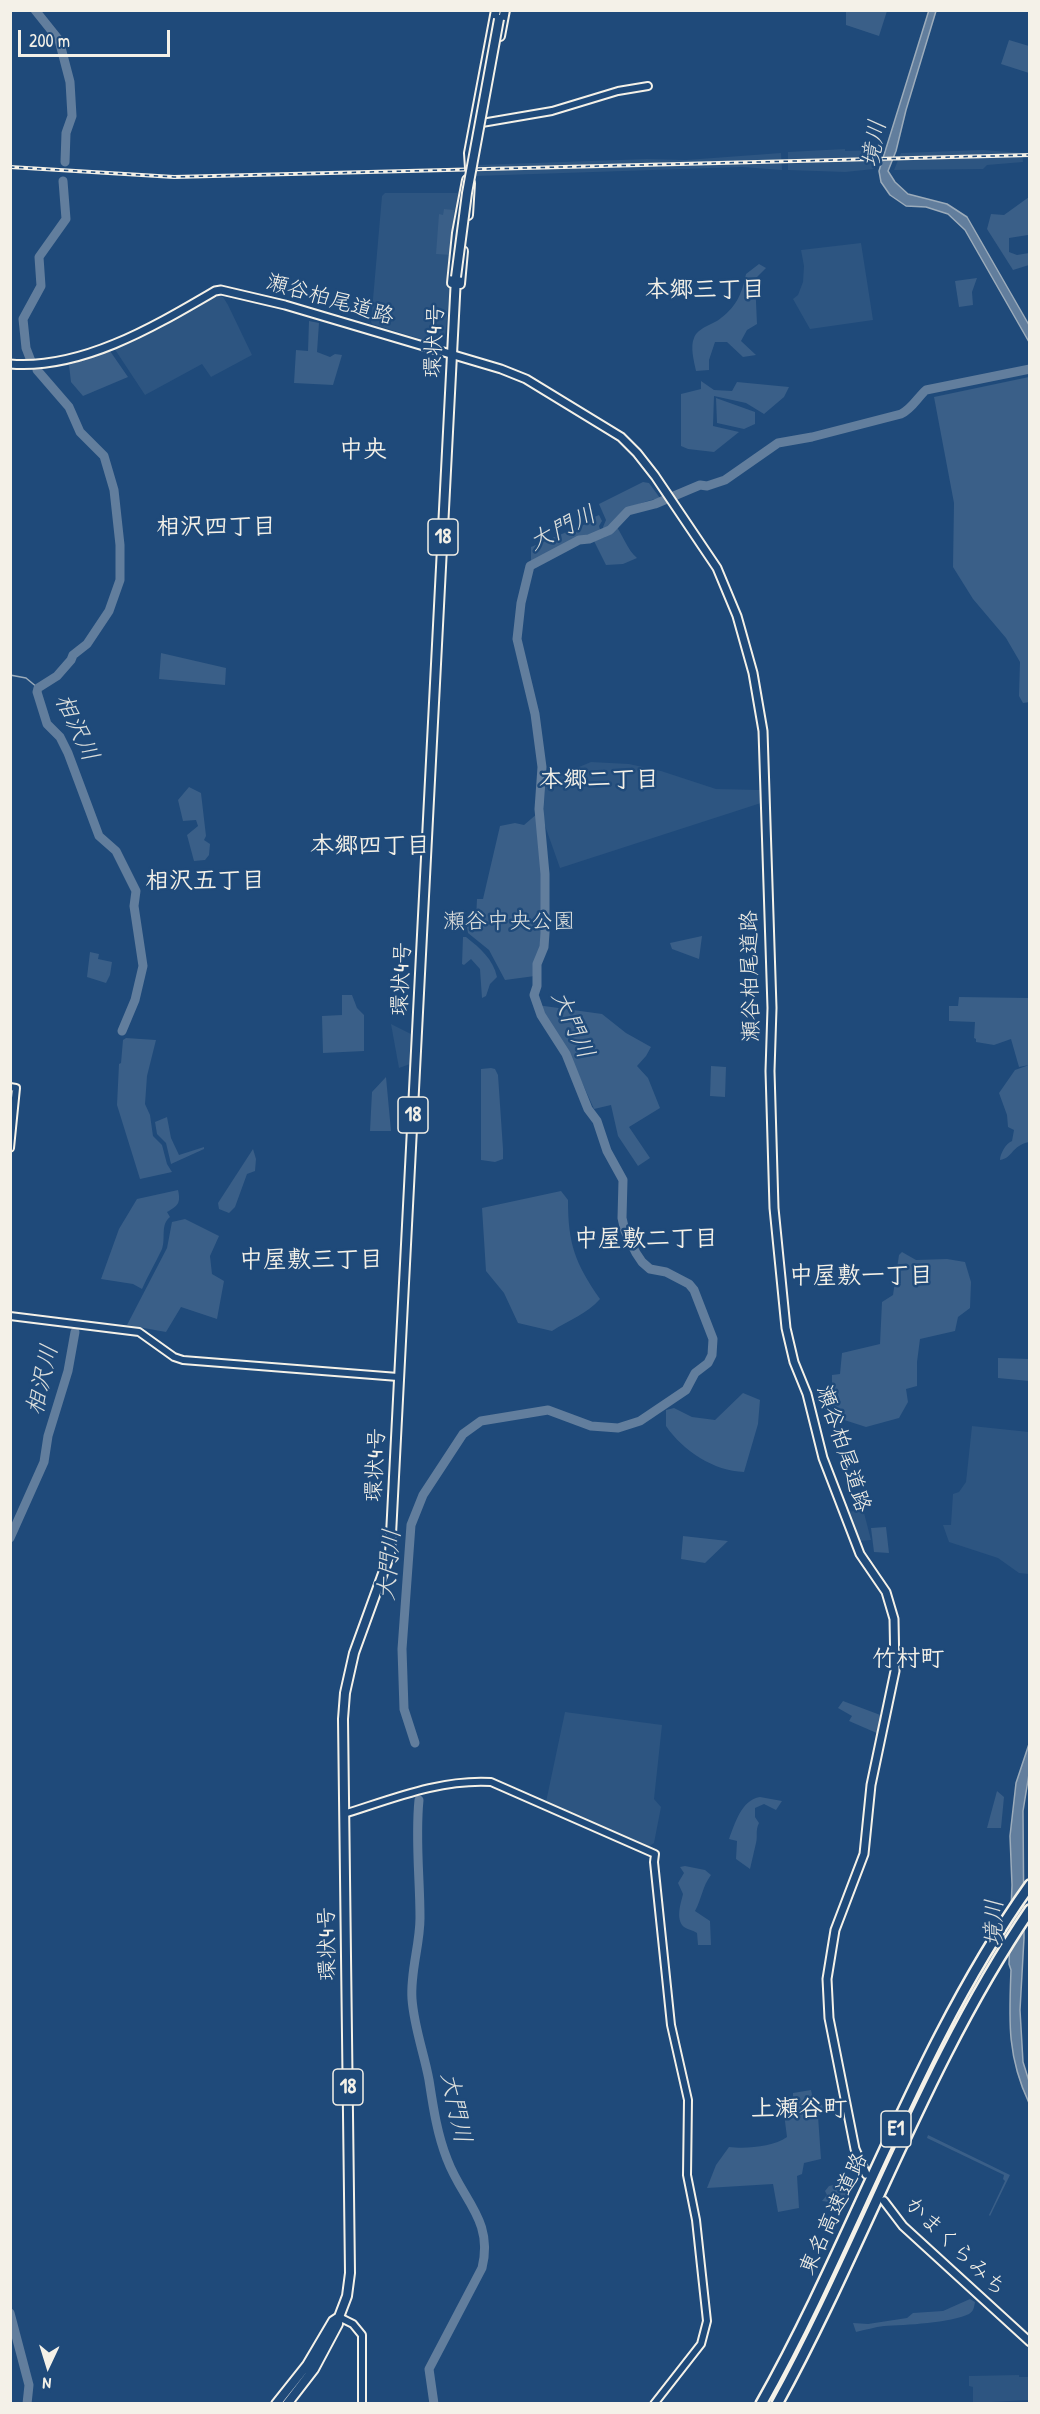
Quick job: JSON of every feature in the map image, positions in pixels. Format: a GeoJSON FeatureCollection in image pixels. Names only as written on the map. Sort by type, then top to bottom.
{"type":"FeatureCollection","features":[{"type":"Feature","properties":{"kind":"highway","name":"東名高速道路"},"geometry":{"type":"LineString","coordinates":[[761,2403],[795,2342],[919,2080],[972,1977],[1028,1887]]}},
{"type":"Feature","properties":{"kind":"highway","name":"東名高速道路"},"geometry":{"type":"LineString","coordinates":[[777,2403],[829,2302],[960,2027],[1028,1912]]}},
{"type":"Feature","properties":{"kind":"main road","name":"18"},"geometry":{"type":"LineString","coordinates":[[454,312],[452,276],[463,190],[477,153],[478,123],[500,13]]}},
{"type":"Feature","properties":{"kind":"main road","name":"環状4号"},"geometry":{"type":"LineString","coordinates":[[287,2403],[314,2369],[338,2324],[347,2296],[351,2272],[343,1719],[345,1693],[354,1653],[379,1590],[390,1554],[456,277],[468,182],[500,13]]}},
{"type":"Feature","properties":{"kind":"main road","name":"瀬谷柏尾道路"},"geometry":{"type":"LineString","coordinates":[[10,364],[41,364],[110,346],[176,314],[215,291],[221,290],[285,305],[452,353],[526,379],[629,443],[655,476],[717,568],[737,615],[753,673],[763,731],[772,1008],[770,1071],[774,1208],[786,1328],[794,1362],[807,1394],[823,1458],[860,1554],[886,1592],[894,1619],[895,1671],[871,1785],[864,1851],[859,1870],[841,1909],[827,1979],[829,2018],[855,2150],[866,2174]]}},
{"type":"Feature","properties":{"kind":"main road","name":"かまくらみち"},"geometry":{"type":"LineString","coordinates":[[884,2201],[903,2226],[1029,2342]]}},
{"type":"Feature","properties":{"kind":"main road","name":"環状4号"},"geometry":{"type":"LineString","coordinates":[[276,2403],[307,2365],[333,2321],[339,2317]]}},
{"type":"Feature","properties":{"kind":"street"},"geometry":{"type":"LineString","coordinates":[[478,123],[552,111],[618,91],[648,86]]}},
{"type":"Feature","properties":{"kind":"street"},"geometry":{"type":"LineString","coordinates":[[10,1088],[16,1088],[10,1149]]}},
{"type":"Feature","properties":{"kind":"street"},"geometry":{"type":"LineString","coordinates":[[10,1316],[139,1332],[174,1357],[183,1360],[398,1377]]}},
{"type":"Feature","properties":{"kind":"street"},"geometry":{"type":"LineString","coordinates":[[344,1814],[439,1785],[470,1780],[491,1782],[655,1854],[658,1916],[671,2025],[688,2100],[687,2175],[696,2220],[707,2321],[701,2344],[654,2403]]}},
{"type":"Feature","properties":{"kind":"street"},"geometry":{"type":"LineString","coordinates":[[339,2317],[353,2324],[362,2335],[362,2403]]}},
{"type":"Feature","properties":{"kind":"shaded area"},"geometry":{"type":"Polygon","coordinates":[[[929,10],[936,11],[896,151],[888,171],[895,182],[908,194],[947,204],[967,217],[1029,325],[1029,342],[965,230],[948,214],[926,207],[906,206],[890,195],[881,182],[879,171],[929,10]]]}},
{"type":"Feature","properties":{"kind":"shaded area"},"geometry":{"type":"Polygon","coordinates":[[[845,149],[845,151],[884,150],[874,169],[845,172],[788,170],[788,152],[845,149]]]}},
{"type":"Feature","properties":{"kind":"shaded area"},"geometry":{"type":"Polygon","coordinates":[[[983,150],[1022,153],[1023,162],[987,165],[983,169],[894,170],[901,153],[983,150]]]}},
{"type":"Feature","properties":{"kind":"shaded area"},"geometry":{"type":"Polygon","coordinates":[[[781,153],[782,170],[742,167],[475,176],[477,165],[647,159],[686,160],[781,153]]]}},
{"type":"Feature","properties":{"kind":"shaded area"},"geometry":{"type":"Polygon","coordinates":[[[385,193],[457,193],[459,195],[445,338],[437,344],[371,322],[382,196],[385,193]]]}},
{"type":"Feature","properties":{"kind":"shaded area"},"geometry":{"type":"Polygon","coordinates":[[[861,243],[873,320],[810,329],[793,299],[798,295],[803,282],[804,266],[801,250],[861,243]]]}},
{"type":"Feature","properties":{"kind":"shaded area"},"geometry":{"type":"Polygon","coordinates":[[[216,295],[223,297],[228,305],[252,355],[211,377],[202,364],[145,395],[114,348],[216,295]]]}},
{"type":"Feature","properties":{"kind":"shaded area"},"geometry":{"type":"Polygon","coordinates":[[[591,762],[629,764],[661,771],[716,789],[760,790],[761,803],[560,868],[543,820],[546,773],[567,772],[591,762]]]}},
{"type":"Feature","properties":{"kind":"shaded area"},"geometry":{"type":"Polygon","coordinates":[[[391,1024],[411,1034],[410,1064],[399,1068],[391,1024]]]}},
{"type":"Feature","properties":{"kind":"shaded area"},"geometry":{"type":"Polygon","coordinates":[[[972,1426],[1029,1432],[1029,1574],[1019,1573],[998,1558],[949,1542],[943,1525],[951,1525],[953,1494],[959,1492],[966,1482],[972,1426]]]}},
{"type":"Feature","properties":{"kind":"shaded area"},"geometry":{"type":"Polygon","coordinates":[[[863,1509],[871,1540],[859,1541],[849,1512],[863,1509]]]}},
{"type":"Feature","properties":{"kind":"shaded area"},"geometry":{"type":"Polygon","coordinates":[[[565,1712],[662,1725],[654,1799],[661,1807],[654,1843],[648,1847],[546,1802],[565,1712]]]}},
{"type":"Feature","properties":{"kind":"shaded area"},"geometry":{"type":"Polygon","coordinates":[[[1029,1744],[1029,1774],[1023,1811],[1024,1938],[1020,2010],[1023,2062],[1029,2081],[1029,2103],[1013,2054],[1009,1964],[1012,1885],[1010,1836],[1016,1783],[1029,1744]]]}},
{"type":"Feature","properties":{"kind":"shaded area"},"geometry":{"type":"Polygon","coordinates":[[[1019,2375],[1019,2377],[1029,2377],[1029,2400],[973,2403],[973,2387],[969,2386],[969,2376],[1019,2375]]]}},
{"type":"Feature","properties":{"kind":"green space"},"geometry":{"type":"Polygon","coordinates":[[[846,11],[887,11],[879,36],[846,25],[846,11]]]}},
{"type":"Feature","properties":{"kind":"green space"},"geometry":{"type":"Polygon","coordinates":[[[1009,40],[1029,46],[1029,73],[1001,64],[1009,40]]]}},
{"type":"Feature","properties":{"kind":"green space"},"geometry":{"type":"Polygon","coordinates":[[[1029,197],[1028,235],[1009,238],[1009,252],[1017,255],[1029,253],[1029,265],[1013,270],[987,229],[991,214],[1004,215],[1029,197]]]}},
{"type":"Feature","properties":{"kind":"green space"},"geometry":{"type":"Polygon","coordinates":[[[444,209],[454,210],[451,255],[436,254],[439,214],[443,215],[444,209]]]}},
{"type":"Feature","properties":{"kind":"green space"},"geometry":{"type":"Polygon","coordinates":[[[759,264],[766,268],[755,279],[757,324],[747,330],[741,341],[756,355],[743,357],[727,342],[715,342],[709,360],[709,370],[696,371],[692,346],[696,334],[731,309],[741,293],[746,274],[759,264]]]}},
{"type":"Feature","properties":{"kind":"green space"},"geometry":{"type":"Polygon","coordinates":[[[977,278],[972,292],[973,305],[959,307],[955,281],[977,278]]]}},
{"type":"Feature","properties":{"kind":"green space"},"geometry":{"type":"Polygon","coordinates":[[[309,321],[319,323],[317,352],[330,357],[335,354],[342,355],[333,385],[294,383],[296,350],[308,351],[309,321]]]}},
{"type":"Feature","properties":{"kind":"green space"},"geometry":{"type":"Polygon","coordinates":[[[110,351],[128,377],[83,396],[71,382],[69,365],[110,351]]]}},
{"type":"Feature","properties":{"kind":"green space"},"geometry":{"type":"Polygon","coordinates":[[[1029,377],[1030,702],[1023,703],[1019,696],[1020,662],[1006,638],[973,599],[953,567],[954,503],[934,397],[1029,377]]]}},
{"type":"Feature","properties":{"kind":"green space"},"geometry":{"type":"Polygon","coordinates":[[[701,381],[714,390],[732,391],[737,382],[789,387],[784,397],[764,414],[746,403],[714,396],[713,426],[739,432],[714,452],[681,446],[681,394],[701,389],[701,381]]]}},
{"type":"Feature","properties":{"kind":"green space"},"geometry":{"type":"Polygon","coordinates":[[[716,398],[755,412],[755,424],[744,429],[717,423],[716,398]]]}},
{"type":"Feature","properties":{"kind":"green space"},"geometry":{"type":"Polygon","coordinates":[[[643,482],[649,483],[660,498],[634,506],[623,512],[613,522],[637,558],[623,564],[606,565],[594,541],[605,537],[603,527],[606,520],[599,504],[643,482]]]}},
{"type":"Feature","properties":{"kind":"green space"},"geometry":{"type":"Polygon","coordinates":[[[585,507],[590,519],[599,515],[602,521],[599,526],[601,533],[564,548],[531,566],[531,547],[588,523],[582,508],[585,507]]]}},
{"type":"Feature","properties":{"kind":"green space"},"geometry":{"type":"Polygon","coordinates":[[[161,653],[226,668],[225,685],[159,679],[161,653]]]}},
{"type":"Feature","properties":{"kind":"green space"},"geometry":{"type":"Polygon","coordinates":[[[189,787],[201,793],[206,836],[204,840],[210,844],[209,855],[205,860],[194,861],[187,835],[198,826],[196,820],[183,821],[178,800],[189,787]]]}},
{"type":"Feature","properties":{"kind":"green space","name":"瀬谷中央公園"},"geometry":{"type":"Polygon","coordinates":[[[538,813],[543,874],[543,946],[538,957],[535,976],[505,980],[489,950],[468,933],[467,927],[476,919],[477,899],[483,899],[500,826],[515,823],[524,825],[538,813]]]}},
{"type":"Feature","properties":{"kind":"green space"},"geometry":{"type":"Polygon","coordinates":[[[702,936],[699,959],[672,949],[670,943],[702,936]]]}},
{"type":"Feature","properties":{"kind":"green space"},"geometry":{"type":"Polygon","coordinates":[[[463,937],[466,937],[489,959],[497,977],[490,984],[486,996],[482,998],[480,969],[471,959],[464,965],[462,964],[463,937]]]}},
{"type":"Feature","properties":{"kind":"green space"},"geometry":{"type":"Polygon","coordinates":[[[90,952],[99,954],[98,959],[112,962],[106,983],[87,977],[90,952]]]}},
{"type":"Feature","properties":{"kind":"green space"},"geometry":{"type":"Polygon","coordinates":[[[342,995],[352,995],[357,1008],[364,1015],[364,1051],[323,1053],[322,1016],[342,1015],[342,995]]]}},
{"type":"Feature","properties":{"kind":"green space"},"geometry":{"type":"Polygon","coordinates":[[[959,997],[1029,998],[1029,1065],[1019,1067],[1011,1039],[994,1045],[976,1042],[975,1022],[949,1021],[949,1006],[958,1006],[959,997]]]}},
{"type":"Feature","properties":{"kind":"green space"},"geometry":{"type":"Polygon","coordinates":[[[537,1007],[602,1014],[626,1033],[651,1047],[637,1066],[648,1078],[660,1108],[629,1127],[650,1158],[638,1166],[618,1136],[611,1105],[594,1109],[566,1047],[537,1007]]]}},
{"type":"Feature","properties":{"kind":"green space"},"geometry":{"type":"Polygon","coordinates":[[[126,1038],[156,1040],[147,1076],[145,1104],[150,1115],[153,1136],[162,1145],[167,1164],[172,1172],[140,1179],[117,1105],[119,1064],[121,1063],[123,1040],[126,1038]]]}},
{"type":"Feature","properties":{"kind":"green space"},"geometry":{"type":"Polygon","coordinates":[[[1029,1065],[1029,1142],[1019,1146],[1000,1160],[1004,1149],[1012,1141],[1014,1130],[1008,1127],[1007,1115],[999,1093],[1015,1070],[1029,1065]]]}},
{"type":"Feature","properties":{"kind":"green space"},"geometry":{"type":"Polygon","coordinates":[[[711,1066],[726,1067],[725,1097],[710,1096],[711,1066]]]}},
{"type":"Feature","properties":{"kind":"green space"},"geometry":{"type":"Polygon","coordinates":[[[481,1069],[495,1069],[498,1075],[503,1149],[503,1159],[495,1162],[481,1160],[481,1069]]]}},
{"type":"Feature","properties":{"kind":"green space"},"geometry":{"type":"Polygon","coordinates":[[[386,1077],[391,1131],[370,1131],[372,1092],[386,1077]]]}},
{"type":"Feature","properties":{"kind":"green space"},"geometry":{"type":"Polygon","coordinates":[[[167,1117],[171,1138],[179,1155],[204,1147],[204,1149],[171,1164],[166,1143],[157,1134],[155,1122],[167,1117]]]}},
{"type":"Feature","properties":{"kind":"green space"},"geometry":{"type":"Polygon","coordinates":[[[253,1149],[256,1159],[255,1171],[247,1174],[235,1207],[229,1213],[219,1209],[218,1203],[253,1149]]]}},
{"type":"Feature","properties":{"kind":"green space"},"geometry":{"type":"Polygon","coordinates":[[[178,1190],[178,1204],[167,1212],[170,1217],[164,1228],[162,1249],[142,1289],[133,1284],[101,1279],[119,1229],[137,1199],[178,1190]]]}},
{"type":"Feature","properties":{"kind":"green space"},"geometry":{"type":"Polygon","coordinates":[[[561,1191],[568,1200],[569,1229],[575,1252],[584,1275],[600,1299],[584,1313],[552,1331],[518,1323],[504,1293],[486,1271],[482,1208],[561,1191]]]}},
{"type":"Feature","properties":{"kind":"green space"},"geometry":{"type":"Polygon","coordinates":[[[185,1219],[219,1236],[210,1256],[212,1274],[224,1281],[217,1319],[181,1307],[166,1332],[127,1325],[167,1248],[172,1222],[185,1219]]]}},
{"type":"Feature","properties":{"kind":"green space"},"geometry":{"type":"Polygon","coordinates":[[[902,1252],[916,1260],[947,1259],[965,1262],[971,1282],[970,1308],[958,1317],[955,1331],[920,1339],[917,1386],[906,1389],[908,1402],[899,1418],[866,1427],[832,1416],[832,1375],[840,1374],[842,1353],[880,1344],[882,1302],[893,1295],[899,1255],[902,1252]]]}},
{"type":"Feature","properties":{"kind":"green space"},"geometry":{"type":"Polygon","coordinates":[[[998,1358],[1029,1359],[1029,1381],[998,1378],[998,1358]]]}},
{"type":"Feature","properties":{"kind":"green space"},"geometry":{"type":"Polygon","coordinates":[[[743,1393],[760,1400],[758,1424],[744,1472],[722,1468],[700,1458],[681,1444],[666,1426],[666,1410],[674,1408],[692,1417],[715,1420],[743,1393]]]}},
{"type":"Feature","properties":{"kind":"green space"},"geometry":{"type":"Polygon","coordinates":[[[886,1527],[889,1553],[874,1552],[871,1528],[886,1527]]]}},
{"type":"Feature","properties":{"kind":"green space"},"geometry":{"type":"Polygon","coordinates":[[[683,1536],[728,1541],[705,1563],[681,1559],[683,1536]]]}},
{"type":"Feature","properties":{"kind":"green space"},"geometry":{"type":"Polygon","coordinates":[[[843,1701],[883,1716],[879,1734],[849,1721],[852,1716],[838,1708],[843,1701]]]}},
{"type":"Feature","properties":{"kind":"green space"},"geometry":{"type":"Polygon","coordinates":[[[997,1791],[1004,1797],[1001,1828],[987,1828],[997,1791]]]}},
{"type":"Feature","properties":{"kind":"green space"},"geometry":{"type":"Polygon","coordinates":[[[760,1797],[782,1801],[776,1810],[764,1804],[755,1808],[755,1817],[759,1823],[750,1869],[736,1859],[737,1841],[729,1839],[743,1808],[753,1799],[760,1797]]]}},
{"type":"Feature","properties":{"kind":"green space"},"geometry":{"type":"Polygon","coordinates":[[[680,1867],[705,1870],[711,1875],[695,1911],[710,1921],[711,1945],[698,1945],[697,1933],[681,1924],[679,1911],[683,1894],[678,1883],[684,1873],[680,1867]]]}},
{"type":"Feature","properties":{"kind":"green space"},"geometry":{"type":"Polygon","coordinates":[[[811,2090],[814,2105],[822,2105],[824,2112],[818,2116],[821,2159],[804,2163],[802,2174],[797,2176],[799,2208],[778,2212],[773,2184],[707,2188],[716,2165],[729,2147],[759,2146],[787,2137],[782,2098],[793,2098],[793,2093],[811,2090]]]}},
{"type":"Feature","properties":{"kind":"green space"},"geometry":{"type":"Polygon","coordinates":[[[928,2135],[1010,2175],[990,2216],[1005,2181],[1004,2175],[927,2138],[928,2135]]]}},
{"type":"Feature","properties":{"kind":"green space"},"geometry":{"type":"Polygon","coordinates":[[[829,2186],[854,2189],[844,2204],[822,2201],[827,2195],[825,2191],[829,2186]]]}},
{"type":"Feature","properties":{"kind":"green space"},"geometry":{"type":"Polygon","coordinates":[[[970,2299],[975,2302],[972,2312],[951,2320],[884,2326],[856,2332],[853,2323],[868,2324],[907,2318],[913,2313],[943,2311],[970,2299]]]}},
{"type":"Feature","properties":{"kind":"waterway","name":"相沢川"},"geometry":{"type":"LineString","coordinates":[[35,10],[59,40],[70,82],[72,116],[66,133],[65,162]]}},
{"type":"Feature","properties":{"kind":"waterway","name":"相沢川"},"geometry":{"type":"LineString","coordinates":[[31,361],[26,348],[23,319],[41,286],[39,257],[66,219],[63,181]]}},
{"type":"Feature","properties":{"kind":"waterway","name":"大門川"},"geometry":{"type":"LineString","coordinates":[[415,1743],[404,1709],[402,1649],[411,1525],[423,1495],[463,1434],[481,1421],[548,1410],[591,1426],[618,1428],[640,1421],[686,1390],[695,1373],[708,1363],[712,1355],[713,1339],[694,1290],[689,1284],[666,1272],[650,1269],[636,1253],[625,1231],[622,1218],[623,1180],[607,1151],[597,1121],[588,1109],[566,1054],[541,1015],[534,995],[537,986],[537,964],[544,947],[545,933],[545,874],[539,809],[542,767],[535,714],[517,639],[521,603],[530,566],[579,540],[589,539],[610,530],[628,511],[655,504],[700,485],[707,486],[725,480],[778,443],[812,437],[901,414],[926,390],[1030,369]]}},
{"type":"Feature","properties":{"kind":"waterway","name":"相沢川"},"geometry":{"type":"LineString","coordinates":[[37,370],[69,407],[80,432],[104,456],[114,490],[120,545],[120,580],[109,611],[87,644],[73,655],[57,676],[38,688],[37,692],[47,724],[60,737],[68,753],[99,836],[116,851],[136,891],[134,906],[143,966],[135,1000],[122,1031]]}},
{"type":"Feature","properties":{"kind":"waterway"},"geometry":{"type":"LineString","coordinates":[[10,675],[26,678],[38,688]]}},
{"type":"Feature","properties":{"kind":"waterway","name":"相沢川"},"geometry":{"type":"LineString","coordinates":[[10,1538],[44,1462],[48,1436],[68,1371],[75,1332]]}},
{"type":"Feature","properties":{"kind":"waterway","name":"大門川"},"geometry":{"type":"LineString","coordinates":[[419,1800],[420,1918],[412,1979],[413,2009],[441,2140],[453,2173],[480,2223],[485,2251],[482,2268],[429,2369],[434,2404]]}},
{"type":"Feature","properties":{"kind":"waterway","name":"相沢川"},"geometry":{"type":"LineString","coordinates":[[10,2313],[29,2385],[27,2404]]}},
{"type":"Feature","properties":{"kind":"railway"},"geometry":{"type":"LineString","coordinates":[[10,167],[174,177],[1030,155]]}},
{"type":"Feature","properties":{"kind":"district","name":"本郷三丁目"},"geometry":{"type":"Point","coordinates":[705,291]}},
{"type":"Feature","properties":{"kind":"district","name":"中央"},"geometry":{"type":"Point","coordinates":[363,451]}},
{"type":"Feature","properties":{"kind":"district","name":"相沢四丁目"},"geometry":{"type":"Point","coordinates":[216,528]}},
{"type":"Feature","properties":{"kind":"district","name":"本郷二丁目"},"geometry":{"type":"Point","coordinates":[599,781]}},
{"type":"Feature","properties":{"kind":"district","name":"本郷四丁目"},"geometry":{"type":"Point","coordinates":[370,847]}},
{"type":"Feature","properties":{"kind":"district","name":"相沢五丁目"},"geometry":{"type":"Point","coordinates":[205,882]}},
{"type":"Feature","properties":{"kind":"district","name":"中屋敷二丁目"},"geometry":{"type":"Point","coordinates":[646,1240]}},
{"type":"Feature","properties":{"kind":"district","name":"中屋敷三丁目"},"geometry":{"type":"Point","coordinates":[311,1261]}},
{"type":"Feature","properties":{"kind":"district","name":"中屋敷一丁目"},"geometry":{"type":"Point","coordinates":[861,1277]}},
{"type":"Feature","properties":{"kind":"district","name":"竹村町"},"geometry":{"type":"Point","coordinates":[908,1660]}},
{"type":"Feature","properties":{"kind":"district","name":"上瀬谷町"},"geometry":{"type":"Point","coordinates":[799,2110]}},
{"type":"Feature","properties":{"kind":"water label","name":"境川"},"geometry":{"type":"Point","coordinates":[875,144]}},
{"type":"Feature","properties":{"kind":"water label","name":"境川"},"geometry":{"type":"Point","coordinates":[995,1923]}}]}
